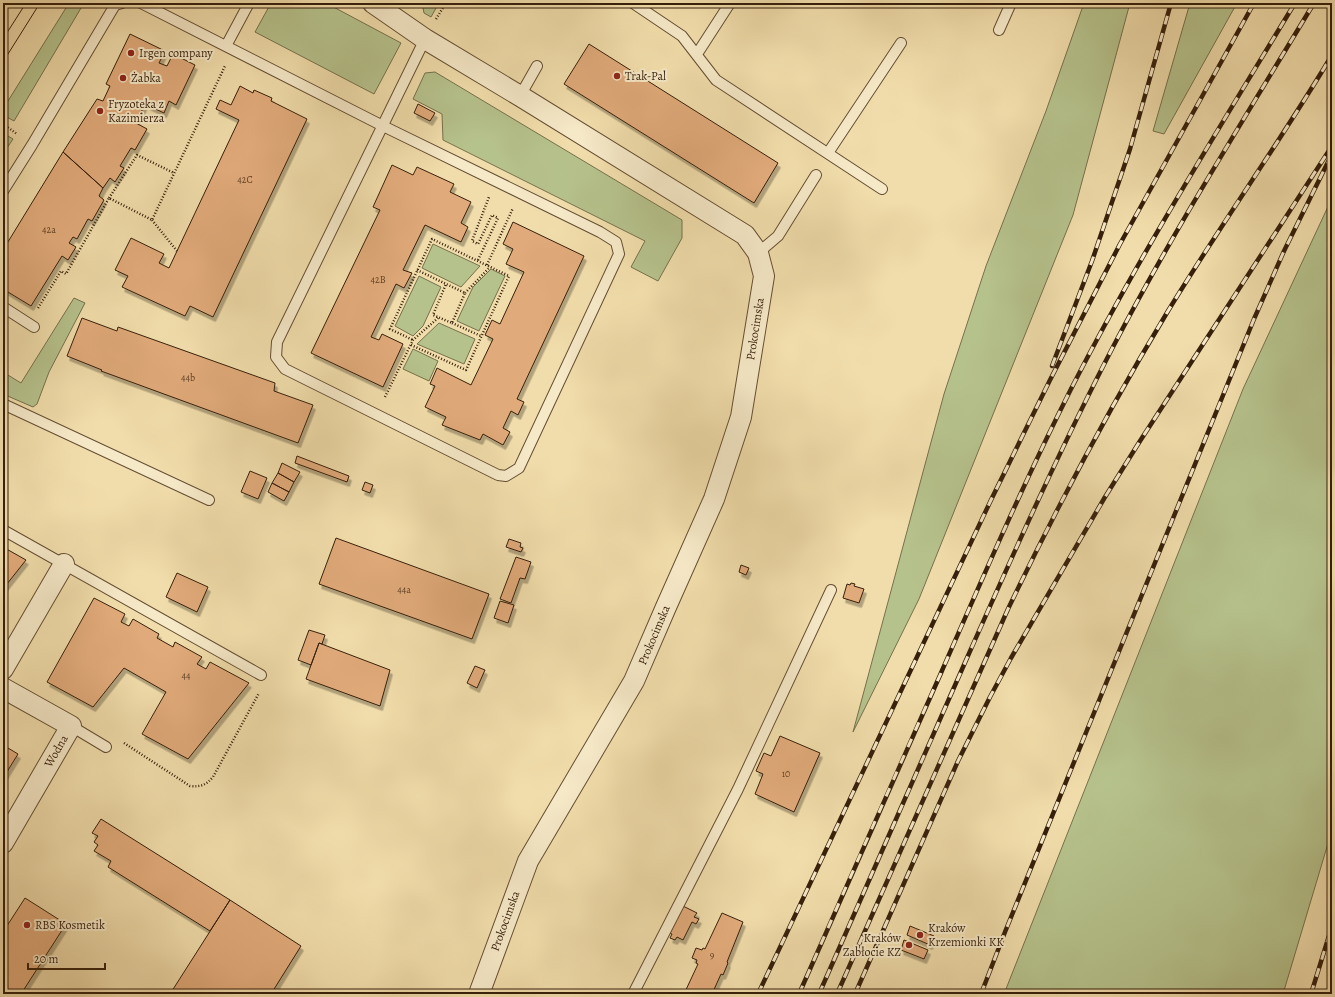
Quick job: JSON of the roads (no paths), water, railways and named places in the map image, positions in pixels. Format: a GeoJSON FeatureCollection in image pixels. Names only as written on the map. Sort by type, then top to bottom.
{"type":"FeatureCollection","features":[{"type":"Feature","properties":{"kind":"street"},"geometry":{"type":"LineString","coordinates":[[372,3],[429,31],[520,96],[745,235],[758,253]]}},
{"type":"Feature","properties":{"kind":"street","name":"Prokocimska"},"geometry":{"type":"LineString","coordinates":[[479,994],[528,861],[634,681],[714,499],[741,417],[764,276],[758,253]]}},
{"type":"Feature","properties":{"kind":"street"},"geometry":{"type":"LineString","coordinates":[[3,669],[64,564]]}},
{"type":"Feature","properties":{"kind":"street","name":"Wodna"},"geometry":{"type":"LineString","coordinates":[[3,688],[70,726],[3,842]]}},
{"type":"Feature","properties":{"kind":"lane"},"geometry":{"type":"LineString","coordinates":[[3,191],[115,5],[122,3]]}},
{"type":"Feature","properties":{"kind":"lane"},"geometry":{"type":"LineString","coordinates":[[141,3],[383,126],[600,232],[616,242],[619,254],[519,468],[506,476],[498,475],[286,368],[276,357],[277,342],[383,126],[429,31]]}},
{"type":"Feature","properties":{"kind":"lane"},"geometry":{"type":"LineString","coordinates":[[230,47],[249,3]]}},
{"type":"Feature","properties":{"kind":"lane"},"geometry":{"type":"LineString","coordinates":[[633,3],[682,36],[716,80],[882,189]]}},
{"type":"Feature","properties":{"kind":"lane"},"geometry":{"type":"LineString","coordinates":[[697,54],[730,3]]}},
{"type":"Feature","properties":{"kind":"lane"},"geometry":{"type":"LineString","coordinates":[[999,30],[1011,3]]}},
{"type":"Feature","properties":{"kind":"lane"},"geometry":{"type":"LineString","coordinates":[[828,153],[901,42]]}},
{"type":"Feature","properties":{"kind":"lane"},"geometry":{"type":"LineString","coordinates":[[520,96],[537,66]]}},
{"type":"Feature","properties":{"kind":"lane"},"geometry":{"type":"LineString","coordinates":[[758,253],[778,236],[816,175]]}},
{"type":"Feature","properties":{"kind":"lane"},"geometry":{"type":"LineString","coordinates":[[3,308],[31,325]]}},
{"type":"Feature","properties":{"kind":"lane"},"geometry":{"type":"LineString","coordinates":[[3,404],[209,500]]}},
{"type":"Feature","properties":{"kind":"lane"},"geometry":{"type":"LineString","coordinates":[[3,530],[261,675]]}},
{"type":"Feature","properties":{"kind":"lane"},"geometry":{"type":"LineString","coordinates":[[632,994],[738,789],[831,590]]}},
{"type":"Feature","properties":{"kind":"lane"},"geometry":{"type":"LineString","coordinates":[[70,726],[106,747]]}},
{"type":"Feature","properties":{"kind":"tram line"},"geometry":{"type":"LineString","coordinates":[[3,39],[26,3]]}},
{"type":"Feature","properties":{"kind":"tram line"},"geometry":{"type":"LineString","coordinates":[[3,62],[40,3]]}},
{"type":"Feature","properties":{"kind":"railway"},"geometry":{"type":"LineString","coordinates":[[1052,366],[1092,261],[1130,149],[1171,3]]}},
{"type":"Feature","properties":{"kind":"railway"},"geometry":{"type":"LineString","coordinates":[[758,994],[991,500],[1050,380],[1120,244],[1254,3]]}},
{"type":"Feature","properties":{"kind":"railway"},"geometry":{"type":"LineString","coordinates":[[799,994],[1004,530],[1071,389],[1151,242],[1295,3]]}},
{"type":"Feature","properties":{"kind":"railway"},"geometry":{"type":"LineString","coordinates":[[819,994],[1002,579],[1094,383],[1161,258],[1314,3]]}},
{"type":"Feature","properties":{"kind":"railway"},"geometry":{"type":"LineString","coordinates":[[837,994],[1008,609],[1065,495],[1125,384],[1168,311],[1332,55]]}},
{"type":"Feature","properties":{"kind":"railway"},"geometry":{"type":"LineString","coordinates":[[855,994],[958,761],[1011,658],[1105,497],[1140,441],[1332,146]]}},
{"type":"Feature","properties":{"kind":"railway"},"geometry":{"type":"LineString","coordinates":[[981,994],[1254,319],[1284,251],[1328,162]]}},
{"type":"Feature","properties":{"kind":"railway"},"geometry":{"type":"LineString","coordinates":[[1311,994],[1332,926]]}},
{"type":"Feature","properties":{"kind":"railway"},"geometry":{"type":"LineString","coordinates":[[1329,994],[1332,983]]}},
{"type":"Feature","properties":{"kind":"place","name":"Irgen company"},"geometry":{"type":"Point","coordinates":[131,53]}},
{"type":"Feature","properties":{"kind":"place","name":"Trak-Pal"},"geometry":{"type":"Point","coordinates":[617,76]}},
{"type":"Feature","properties":{"kind":"place","name":"Żabka"},"geometry":{"type":"Point","coordinates":[123,78]}},
{"type":"Feature","properties":{"kind":"place","name":"Fryzoteka z Kazimierza"},"geometry":{"type":"Point","coordinates":[100,111]}},
{"type":"Feature","properties":{"kind":"place","name":"RBS Kosmetik"},"geometry":{"type":"Point","coordinates":[27,925]}},
{"type":"Feature","properties":{"kind":"place","name":"Kraków Krzemionki KK"},"geometry":{"type":"Point","coordinates":[920,935]}},
{"type":"Feature","properties":{"kind":"place","name":"Kraków Zabłocie KZ"},"geometry":{"type":"Point","coordinates":[909,945]}}]}
